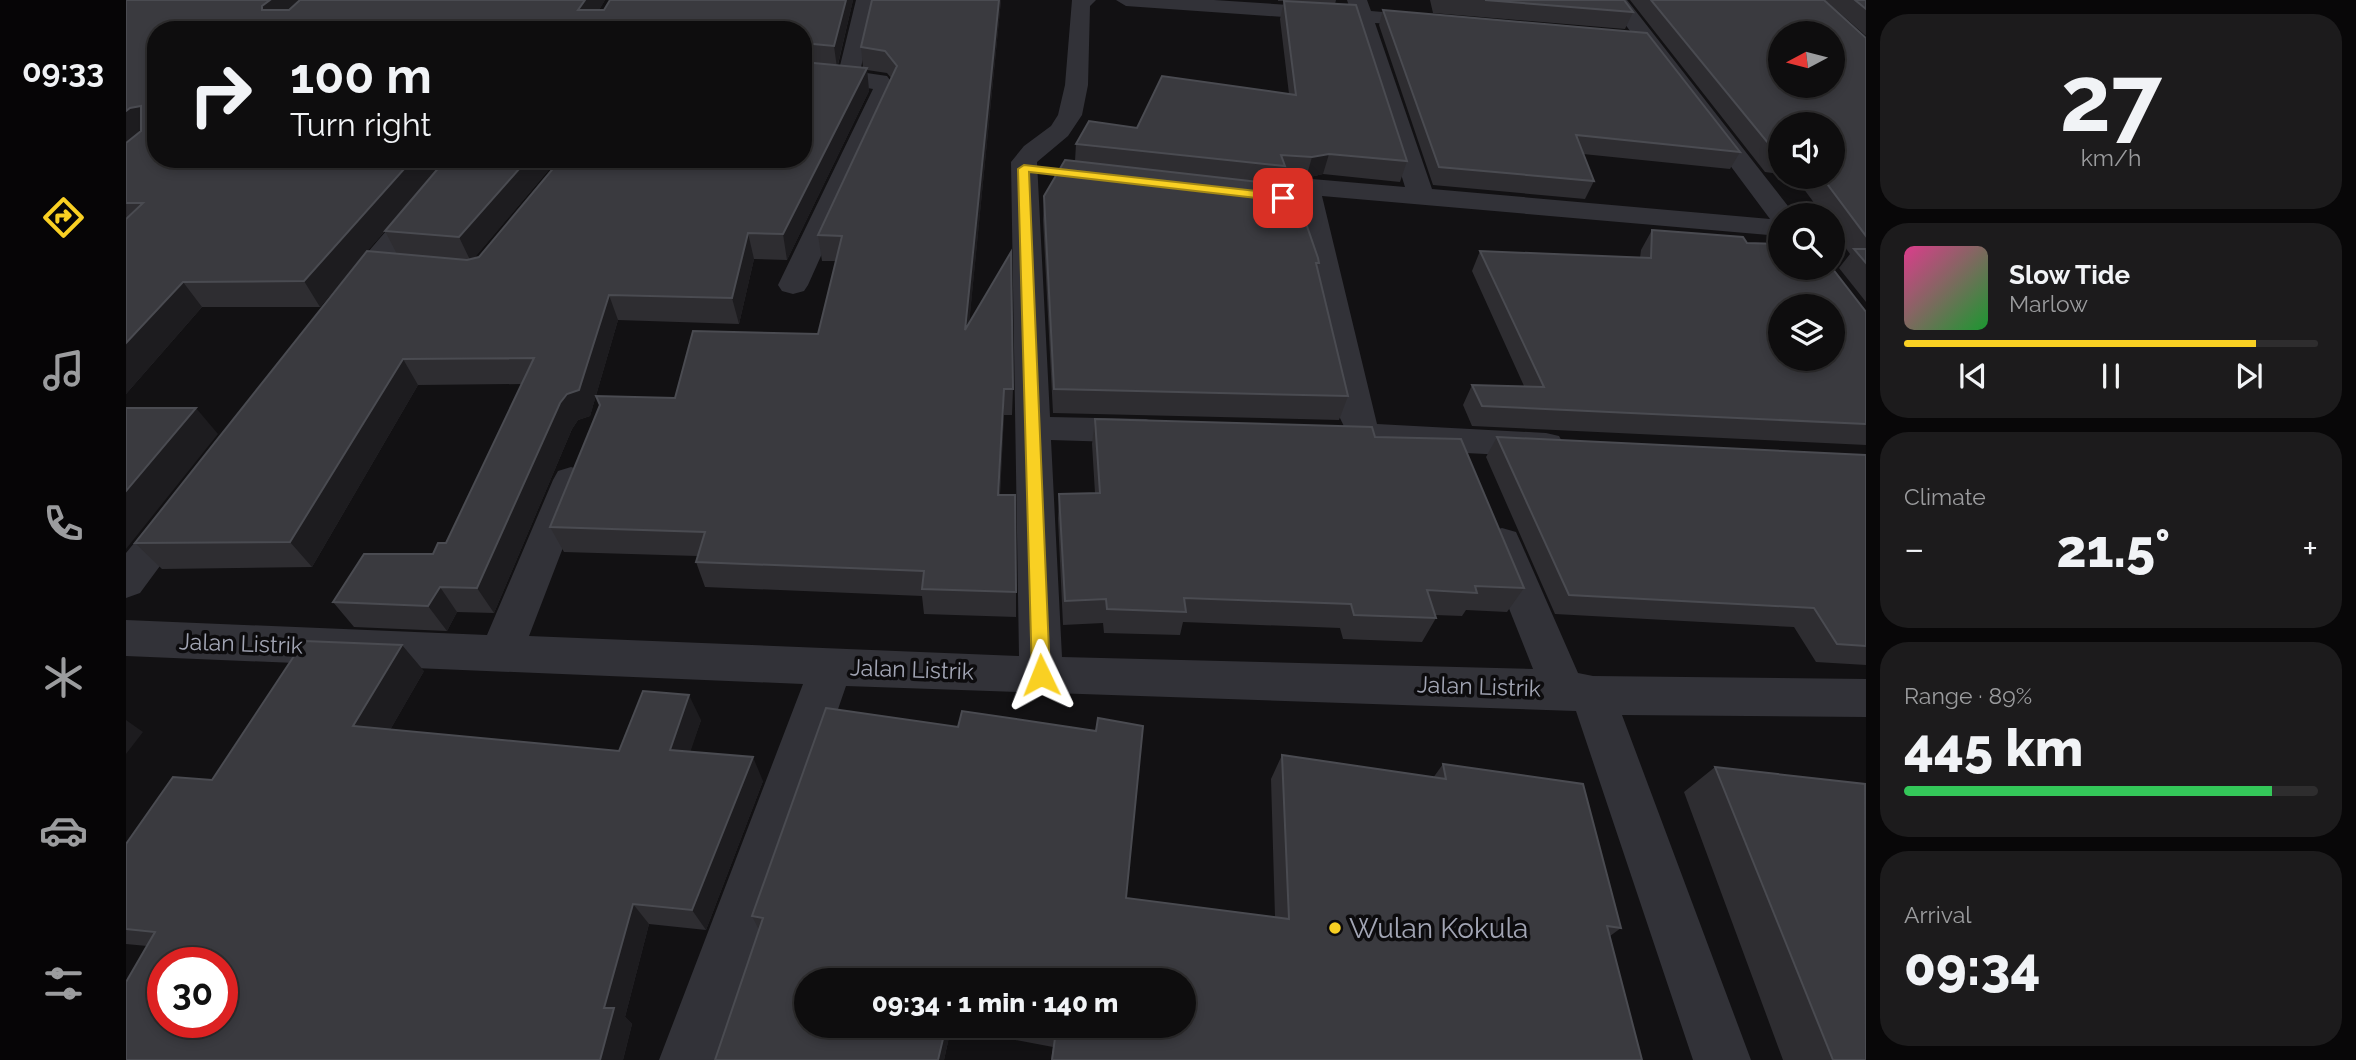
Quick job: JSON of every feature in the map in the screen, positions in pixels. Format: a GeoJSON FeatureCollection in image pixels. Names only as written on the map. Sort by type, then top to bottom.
{"type":"FeatureCollection","features":[{"type":"Feature","properties":{"kind":"street"},"geometry":{"type":"LineString","coordinates":[[793,285],[885,88],[880,82],[837,77],[866,0]]}},
{"type":"Feature","properties":{"kind":"street"},"geometry":{"type":"LineString","coordinates":[[1041,675],[1032,428],[1036,170],[1024,162],[1031,150],[1062,128],[1073,113],[1080,3],[1086,0]]}},
{"type":"Feature","properties":{"kind":"street"},"geometry":{"type":"LineString","coordinates":[[1126,0],[1359,7],[1457,23]]}},
{"type":"Feature","properties":{"kind":"street"},"geometry":{"type":"LineString","coordinates":[[1617,0],[1772,203]]}},
{"type":"Feature","properties":{"kind":"street"},"geometry":{"type":"LineString","coordinates":[[1359,7],[1421,196]]}},
{"type":"Feature","properties":{"kind":"street"},"geometry":{"type":"LineString","coordinates":[[1622,38],[1649,40]]}},
{"type":"Feature","properties":{"kind":"street"},"geometry":{"type":"LineString","coordinates":[[409,269],[363,276],[454,168]]}},
{"type":"Feature","properties":{"kind":"street"},"geometry":{"type":"LineString","coordinates":[[1365,436],[1356,415],[1297,199],[1312,187],[1768,227]]}},
{"type":"Feature","properties":{"kind":"street"},"geometry":{"type":"LineString","coordinates":[[1032,428],[1185,432]]}},
{"type":"Feature","properties":{"kind":"street"},"geometry":{"type":"LineString","coordinates":[[1323,435],[1581,447]]}},
{"type":"Feature","properties":{"kind":"street"},"geometry":{"type":"LineString","coordinates":[[1459,441],[1475,478]]}},
{"type":"Feature","properties":{"kind":"street"},"geometry":{"type":"LineString","coordinates":[[501,653],[586,442]]}},
{"type":"Feature","properties":{"kind":"street"},"geometry":{"type":"LineString","coordinates":[[126,582],[202,484]]}},
{"type":"Feature","properties":{"kind":"street"},"geometry":{"type":"LineString","coordinates":[[1490,516],[1578,692],[1721,1060]]}},
{"type":"Feature","properties":{"kind":"street","name":"Jalan Listrik"},"geometry":{"type":"LineString","coordinates":[[126,638],[1041,675],[1866,698]]}},
{"type":"Feature","properties":{"kind":"street"},"geometry":{"type":"LineString","coordinates":[[688,1060],[831,666]]}},
{"type":"Feature","properties":{"kind":"building"},"geometry":{"type":"Polygon","coordinates":[[[126,0],[270,0],[262,6],[262,10],[289,10],[300,0],[585,0],[578,10],[604,10],[610,0],[846,0],[834,46],[812,44],[812,21],[147,21],[147,168],[405,168],[304,281],[183,282],[126,343],[126,219],[143,203],[126,203],[126,143],[141,131],[141,106],[126,111],[126,0]]]}},
{"type":"Feature","properties":{"kind":"building"},"geometry":{"type":"Polygon","coordinates":[[[872,0],[999,0],[965,330],[1011,252],[1013,389],[1004,389],[998,495],[1015,495],[1016,592],[922,589],[924,571],[696,562],[705,532],[550,527],[600,405],[596,396],[675,398],[693,331],[818,334],[842,236],[818,235],[897,66],[885,51],[861,47],[872,0]]]}},
{"type":"Feature","properties":{"kind":"building"},"geometry":{"type":"Polygon","coordinates":[[[1485,0],[1624,0],[1633,12],[1485,0]]]}},
{"type":"Feature","properties":{"kind":"building"},"geometry":{"type":"Polygon","coordinates":[[[1651,0],[1824,0],[1866,38],[1866,236],[1845,208],[1845,203],[1841,203],[1831,189],[1845,189],[1845,112],[1768,112],[1768,143],[1651,0]]]}},
{"type":"Feature","properties":{"kind":"building"},"geometry":{"type":"Polygon","coordinates":[[[1855,0],[1866,0],[1866,9],[1855,0]]]}},
{"type":"Feature","properties":{"kind":"building"},"geometry":{"type":"Polygon","coordinates":[[[1284,1],[1356,5],[1407,161],[1329,154],[1312,157],[1281,155],[1285,166],[1076,144],[1089,121],[1137,128],[1162,76],[1296,95],[1284,1]]]}},
{"type":"Feature","properties":{"kind":"building"},"geometry":{"type":"Polygon","coordinates":[[[1383,10],[1647,33],[1740,152],[1576,135],[1594,181],[1439,167],[1383,10]]]}},
{"type":"Feature","properties":{"kind":"building"},"geometry":{"type":"Polygon","coordinates":[[[812,63],[867,68],[783,234],[748,233],[732,298],[609,295],[579,390],[567,394],[560,403],[477,588],[440,587],[428,606],[333,602],[364,554],[433,554],[438,543],[446,543],[534,358],[403,359],[290,542],[135,543],[367,251],[467,260],[479,257],[553,168],[812,168],[812,63]]]}},
{"type":"Feature","properties":{"kind":"building"},"geometry":{"type":"Polygon","coordinates":[[[1065,160],[1293,186],[1318,258],[1319,263],[1316,263],[1348,396],[1054,389],[1044,196],[1065,160]]]}},
{"type":"Feature","properties":{"kind":"building"},"geometry":{"type":"Polygon","coordinates":[[[438,168],[520,168],[459,237],[385,231],[438,168]]]}},
{"type":"Feature","properties":{"kind":"building"},"geometry":{"type":"Polygon","coordinates":[[[1652,230],[1743,237],[1747,243],[1768,244],[1768,280],[1841,280],[1866,312],[1866,424],[1482,406],[1472,385],[1544,387],[1480,251],[1651,258],[1652,230]]]}},
{"type":"Feature","properties":{"kind":"building"},"geometry":{"type":"Polygon","coordinates":[[[1854,249],[1866,249],[1866,263],[1854,249]]]}},
{"type":"Feature","properties":{"kind":"building"},"geometry":{"type":"Polygon","coordinates":[[[126,408],[196,408],[126,491],[126,408]]]}},
{"type":"Feature","properties":{"kind":"building"},"geometry":{"type":"Polygon","coordinates":[[[1095,419],[1372,427],[1375,437],[1461,439],[1524,588],[1475,586],[1477,593],[1427,590],[1436,618],[1354,615],[1351,604],[1184,598],[1186,612],[1107,609],[1106,599],[1065,601],[1059,494],[1100,493],[1095,419]]]}},
{"type":"Feature","properties":{"kind":"building"},"geometry":{"type":"Polygon","coordinates":[[[1497,437],[1866,455],[1866,646],[1837,644],[1814,608],[1569,595],[1497,437]]]}},
{"type":"Feature","properties":{"kind":"building"},"geometry":{"type":"Polygon","coordinates":[[[304,641],[402,645],[353,726],[619,751],[643,691],[689,695],[670,750],[753,757],[692,910],[633,904],[604,1008],[614,1008],[600,1060],[126,1060],[126,982],[155,932],[126,929],[126,844],[173,777],[212,780],[304,641]]]}},
{"type":"Feature","properties":{"kind":"building"},"geometry":{"type":"Polygon","coordinates":[[[826,708],[958,727],[962,711],[1096,731],[1098,718],[1143,726],[1126,898],[1289,919],[1282,755],[1446,779],[1443,764],[1583,784],[1621,928],[1607,926],[1642,1060],[1052,1060],[1055,1038],[1196,1038],[1196,968],[794,968],[794,1038],[943,1038],[938,1060],[715,1060],[763,918],[752,916],[826,708]]]}},
{"type":"Feature","properties":{"kind":"building"},"geometry":{"type":"Polygon","coordinates":[[[1715,767],[1865,784],[1866,1060],[1833,1060],[1715,767]]]}},
{"type":"Feature","properties":{"kind":"place","name":"Wulan Kokula"},"geometry":{"type":"Point","coordinates":[1335,928]}},
{"type":"Feature","properties":{"kind":"route"},"geometry":{"type":"LineString","coordinates":[[1041,675],[1024,169],[1283,198]]}}]}
